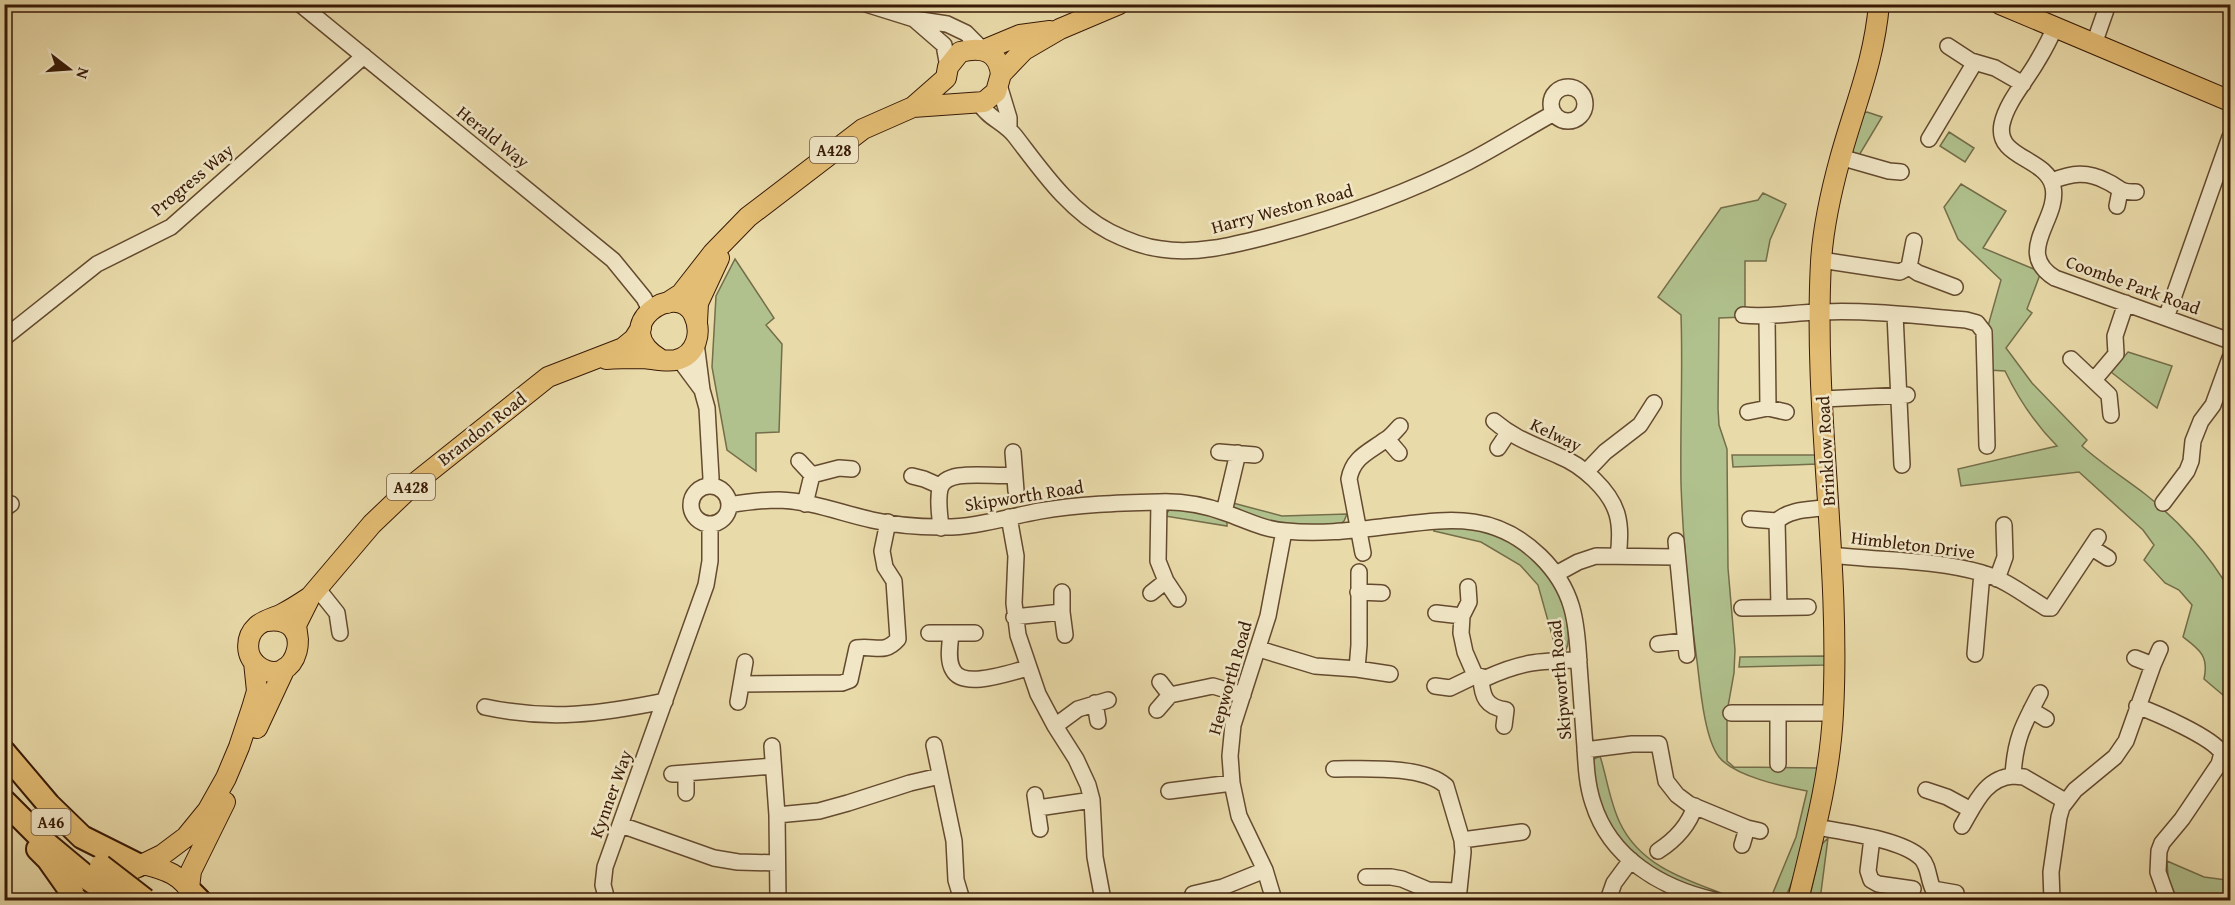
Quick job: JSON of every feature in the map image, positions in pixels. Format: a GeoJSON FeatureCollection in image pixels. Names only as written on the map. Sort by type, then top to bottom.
{"type":"FeatureCollection","features":[{"type":"Feature","properties":{"kind":"highway"},"geometry":{"type":"LineString","coordinates":[[4,752],[49,805],[82,837],[140,864]]}},
{"type":"Feature","properties":{"kind":"highway","name":"A46"},"geometry":{"type":"LineString","coordinates":[[4,775],[63,834],[118,900]]}},
{"type":"Feature","properties":{"kind":"highway","name":"A46"},"geometry":{"type":"LineString","coordinates":[[4,801],[48,845],[145,900]]}},
{"type":"Feature","properties":{"kind":"highway"},"geometry":{"type":"LineString","coordinates":[[4,814],[48,859],[77,900]]}},
{"type":"Feature","properties":{"kind":"main road","name":"A428"},"geometry":{"type":"LineString","coordinates":[[641,328],[659,306],[681,294],[713,253],[748,217],[863,129],[913,107],[972,103],[991,97],[1000,80],[1024,50],[1060,29],[1119,4]]}},
{"type":"Feature","properties":{"kind":"main road"},"geometry":{"type":"LineString","coordinates":[[2000,4],[2230,100]]}},
{"type":"Feature","properties":{"kind":"main road","name":"Brinklow Road"},"geometry":{"type":"LineString","coordinates":[[1798,900],[1829,765],[1833,713],[1830,507],[1823,399],[1821,260],[1826,221],[1840,157],[1871,62],[1880,7]]}},
{"type":"Feature","properties":{"kind":"main road","name":"A428"},"geometry":{"type":"LineString","coordinates":[[913,107],[947,73],[960,52],[983,50],[1020,35],[1060,29]]}},
{"type":"Feature","properties":{"kind":"main road"},"geometry":{"type":"LineString","coordinates":[[983,50],[1000,64],[1000,80]]}},
{"type":"Feature","properties":{"kind":"main road"},"geometry":{"type":"LineString","coordinates":[[947,73],[949,88],[955,97],[972,103]]}},
{"type":"Feature","properties":{"kind":"main road","name":"A428"},"geometry":{"type":"LineString","coordinates":[[696,343],[699,303],[725,241]]}},
{"type":"Feature","properties":{"kind":"main road"},"geometry":{"type":"LineString","coordinates":[[659,306],[680,303],[692,311],[697,322]]}},
{"type":"Feature","properties":{"kind":"main road"},"geometry":{"type":"LineString","coordinates":[[641,328],[644,346],[670,359],[686,355],[696,343]]}},
{"type":"Feature","properties":{"kind":"main road","name":"Brandon Road"},"geometry":{"type":"LineString","coordinates":[[593,361],[622,348],[634,339],[641,328]]}},
{"type":"Feature","properties":{"kind":"main road","name":"Brandon Road"},"geometry":{"type":"LineString","coordinates":[[298,640],[296,625],[314,593],[372,524],[420,479],[548,377],[569,367],[593,361],[617,358],[670,359]]}},
{"type":"Feature","properties":{"kind":"main road","name":"Brandon Road"},"geometry":{"type":"LineString","coordinates":[[267,621],[285,613],[314,593]]}},
{"type":"Feature","properties":{"kind":"main road"},"geometry":{"type":"LineString","coordinates":[[102,900],[113,883],[140,864],[162,855],[186,837],[208,810],[226,778],[239,747],[257,691],[254,662],[248,648],[249,636],[257,626],[267,621],[286,624],[294,631],[298,640],[297,655],[291,664],[285,668],[270,671],[260,668],[254,662]]}},
{"type":"Feature","properties":{"kind":"main road"},"geometry":{"type":"LineString","coordinates":[[194,896],[191,871],[285,668]]}},
{"type":"Feature","properties":{"kind":"main road"},"geometry":{"type":"LineString","coordinates":[[140,864],[173,874],[194,896]]}},
{"type":"Feature","properties":{"kind":"street","name":"Herald Way"},"geometry":{"type":"LineString","coordinates":[[300,4],[613,260],[639,292],[659,306]]}},
{"type":"Feature","properties":{"kind":"street"},"geometry":{"type":"LineString","coordinates":[[866,4],[914,18],[946,24],[966,33],[983,50]]}},
{"type":"Feature","properties":{"kind":"street"},"geometry":{"type":"LineString","coordinates":[[2094,44],[2108,4]]}},
{"type":"Feature","properties":{"kind":"street"},"geometry":{"type":"LineString","coordinates":[[914,18],[944,45],[947,73]]}},
{"type":"Feature","properties":{"kind":"street"},"geometry":{"type":"LineString","coordinates":[[2055,27],[2005,115],[2002,134],[2010,149],[2041,167],[2052,181],[2068,174],[2081,173],[2108,181],[2118,199],[2136,192]]}},
{"type":"Feature","properties":{"kind":"street"},"geometry":{"type":"LineString","coordinates":[[1948,46],[1975,62],[1995,68],[2023,84]]}},
{"type":"Feature","properties":{"kind":"street","name":"Progress Way"},"geometry":{"type":"LineString","coordinates":[[4,338],[98,264],[171,227],[364,56]]}},
{"type":"Feature","properties":{"kind":"street"},"geometry":{"type":"LineString","coordinates":[[1929,139],[1975,62]]}},
{"type":"Feature","properties":{"kind":"street","name":"Harry Weston Road"},"geometry":{"type":"LineString","coordinates":[[1000,80],[1009,118],[1009,128]]}},
{"type":"Feature","properties":{"kind":"street","name":"Harry Weston Road"},"geometry":{"type":"LineString","coordinates":[[972,103],[1009,128],[1061,194],[1095,223],[1146,246],[1178,251],[1250,241],[1361,208],[1406,191],[1467,163],[1554,113]]}},
{"type":"Feature","properties":{"kind":"street"},"geometry":{"type":"LineString","coordinates":[[2166,318],[2230,137]]}},
{"type":"Feature","properties":{"kind":"street"},"geometry":{"type":"LineString","coordinates":[[1840,157],[1889,171],[1902,172]]}},
{"type":"Feature","properties":{"kind":"street","name":"Coombe Park Road"},"geometry":{"type":"LineString","coordinates":[[2052,181],[2054,201],[2038,241],[2037,254],[2047,272],[2055,278],[2230,341]]}},
{"type":"Feature","properties":{"kind":"street"},"geometry":{"type":"LineString","coordinates":[[1910,267],[1914,241]]}},
{"type":"Feature","properties":{"kind":"street"},"geometry":{"type":"LineString","coordinates":[[1821,260],[1900,272],[1910,267]]}},
{"type":"Feature","properties":{"kind":"street"},"geometry":{"type":"LineString","coordinates":[[1910,267],[1918,273],[1955,287]]}},
{"type":"Feature","properties":{"kind":"street"},"geometry":{"type":"LineString","coordinates":[[2094,380],[2116,354],[2115,336],[2126,303]]}},
{"type":"Feature","properties":{"kind":"street"},"geometry":{"type":"LineString","coordinates":[[1743,315],[1767,317],[1820,312],[1895,314],[1977,323],[1984,332],[1987,446]]}},
{"type":"Feature","properties":{"kind":"street"},"geometry":{"type":"LineString","coordinates":[[1895,314],[1903,395],[1902,465]]}},
{"type":"Feature","properties":{"kind":"street"},"geometry":{"type":"LineString","coordinates":[[1767,317],[1768,408]]}},
{"type":"Feature","properties":{"kind":"street"},"geometry":{"type":"LineString","coordinates":[[696,343],[702,390],[707,408],[710,485]]}},
{"type":"Feature","properties":{"kind":"street"},"geometry":{"type":"LineString","coordinates":[[2163,503],[2175,477],[2191,461],[2193,441],[2201,421],[2213,405],[2230,358]]}},
{"type":"Feature","properties":{"kind":"street"},"geometry":{"type":"LineString","coordinates":[[670,359],[702,390]]}},
{"type":"Feature","properties":{"kind":"street"},"geometry":{"type":"LineString","coordinates":[[2071,360],[2109,395],[2110,415]]}},
{"type":"Feature","properties":{"kind":"street"},"geometry":{"type":"LineString","coordinates":[[1823,399],[1903,395]]}},
{"type":"Feature","properties":{"kind":"street","name":"Kelway"},"geometry":{"type":"LineString","coordinates":[[1586,472],[1605,452],[1645,429],[1654,403]]}},
{"type":"Feature","properties":{"kind":"street"},"geometry":{"type":"LineString","coordinates":[[1748,412],[1768,408],[1786,412]]}},
{"type":"Feature","properties":{"kind":"street","name":"Kelway"},"geometry":{"type":"LineString","coordinates":[[1494,421],[1508,434],[1559,456],[1586,472],[1608,498],[1617,514],[1620,530],[1618,556]]}},
{"type":"Feature","properties":{"kind":"street"},"geometry":{"type":"LineString","coordinates":[[1363,553],[1349,479],[1351,467],[1359,457],[1387,439],[1400,426]]}},
{"type":"Feature","properties":{"kind":"street","name":"Kelway"},"geometry":{"type":"LineString","coordinates":[[1498,448],[1508,434]]}},
{"type":"Feature","properties":{"kind":"street"},"geometry":{"type":"LineString","coordinates":[[1387,439],[1399,453]]}},
{"type":"Feature","properties":{"kind":"street"},"geometry":{"type":"LineString","coordinates":[[1013,452],[1016,491]]}},
{"type":"Feature","properties":{"kind":"street"},"geometry":{"type":"LineString","coordinates":[[1219,452],[1255,456]]}},
{"type":"Feature","properties":{"kind":"street"},"geometry":{"type":"LineString","coordinates":[[1224,512],[1238,453]]}},
{"type":"Feature","properties":{"kind":"street"},"geometry":{"type":"LineString","coordinates":[[799,461],[812,475]]}},
{"type":"Feature","properties":{"kind":"street"},"geometry":{"type":"LineString","coordinates":[[812,475],[839,468],[852,469]]}},
{"type":"Feature","properties":{"kind":"street"},"geometry":{"type":"LineString","coordinates":[[805,504],[812,475]]}},
{"type":"Feature","properties":{"kind":"street"},"geometry":{"type":"LineString","coordinates":[[941,528],[940,486],[948,478],[1014,475]]}},
{"type":"Feature","properties":{"kind":"street"},"geometry":{"type":"LineString","coordinates":[[912,476],[940,486]]}},
{"type":"Feature","properties":{"kind":"street"},"geometry":{"type":"LineString","coordinates":[[710,485],[722,490],[729,505],[724,518],[710,525],[698,521],[691,512],[690,506],[695,492],[710,485]]}},
{"type":"Feature","properties":{"kind":"street","name":"Skipworth Road"},"geometry":{"type":"LineString","coordinates":[[729,505],[781,500],[888,522],[941,528],[979,525],[1010,517],[1077,506],[1180,501],[1224,512],[1265,528],[1284,531],[1314,533],[1436,520],[1478,523],[1510,534],[1524,542],[1556,574],[1574,611],[1577,626],[1587,779],[1592,802],[1600,822],[1609,838],[1631,861],[1650,875],[1673,888],[1714,900]]}},
{"type":"Feature","properties":{"kind":"street"},"geometry":{"type":"LineString","coordinates":[[1159,502],[1158,561],[1166,582],[1178,599]]}},
{"type":"Feature","properties":{"kind":"street"},"geometry":{"type":"LineString","coordinates":[[1750,519],[1777,521],[1785,514],[1830,507]]}},
{"type":"Feature","properties":{"kind":"street"},"geometry":{"type":"LineString","coordinates":[[1010,517],[1016,556],[1014,617],[1028,668],[1038,694],[1083,771],[1092,800],[1095,857],[1102,900]]}},
{"type":"Feature","properties":{"kind":"street"},"geometry":{"type":"LineString","coordinates":[[1777,521],[1779,607]]}},
{"type":"Feature","properties":{"kind":"street"},"geometry":{"type":"LineString","coordinates":[[742,684],[842,683],[850,680],[857,648],[885,649],[898,639],[894,581],[885,567],[882,552],[888,522]]}},
{"type":"Feature","properties":{"kind":"street","name":"Kynner Way"},"geometry":{"type":"LineString","coordinates":[[607,900],[603,885],[605,867],[706,585],[710,561],[710,525]]}},
{"type":"Feature","properties":{"kind":"street"},"geometry":{"type":"LineString","coordinates":[[1997,579],[2005,557],[2004,525]]}},
{"type":"Feature","properties":{"kind":"street","name":"Hepworth Road"},"geometry":{"type":"LineString","coordinates":[[1274,900],[1265,870],[1244,830],[1235,801],[1232,783],[1232,738],[1274,591],[1284,531]]}},
{"type":"Feature","properties":{"kind":"street","name":"Himbleton Drive"},"geometry":{"type":"LineString","coordinates":[[1831,555],[1942,566],[1982,573],[1997,579],[2046,608],[2051,608],[2095,542],[2108,558]]}},
{"type":"Feature","properties":{"kind":"street"},"geometry":{"type":"LineString","coordinates":[[1556,574],[1587,558],[1676,549],[1686,648],[1658,644]]}},
{"type":"Feature","properties":{"kind":"street"},"geometry":{"type":"LineString","coordinates":[[1357,669],[1359,572]]}},
{"type":"Feature","properties":{"kind":"street"},"geometry":{"type":"LineString","coordinates":[[1974,655],[1982,573]]}},
{"type":"Feature","properties":{"kind":"street"},"geometry":{"type":"LineString","coordinates":[[1150,593],[1166,582]]}},
{"type":"Feature","properties":{"kind":"street"},"geometry":{"type":"LineString","coordinates":[[1468,587],[1469,602],[1462,616],[1461,633],[1465,652],[1479,676],[1486,701],[1506,711],[1504,726]]}},
{"type":"Feature","properties":{"kind":"street"},"geometry":{"type":"LineString","coordinates":[[1062,592],[1065,635]]}},
{"type":"Feature","properties":{"kind":"street"},"geometry":{"type":"LineString","coordinates":[[1358,592],[1382,593]]}},
{"type":"Feature","properties":{"kind":"street"},"geometry":{"type":"LineString","coordinates":[[314,593],[337,613],[340,633]]}},
{"type":"Feature","properties":{"kind":"street"},"geometry":{"type":"LineString","coordinates":[[1742,608],[1808,608]]}},
{"type":"Feature","properties":{"kind":"street"},"geometry":{"type":"LineString","coordinates":[[1014,617],[1062,612]]}},
{"type":"Feature","properties":{"kind":"street"},"geometry":{"type":"LineString","coordinates":[[1436,613],[1462,616]]}},
{"type":"Feature","properties":{"kind":"street"},"geometry":{"type":"LineString","coordinates":[[929,633],[975,633]]}},
{"type":"Feature","properties":{"kind":"street"},"geometry":{"type":"LineString","coordinates":[[951,633],[950,662],[953,671],[960,678],[974,680],[1028,668]]}},
{"type":"Feature","properties":{"kind":"street"},"geometry":{"type":"LineString","coordinates":[[1259,649],[1316,666],[1390,674]]}},
{"type":"Feature","properties":{"kind":"street"},"geometry":{"type":"LineString","coordinates":[[2052,900],[2051,872],[2059,817],[2065,801],[2115,757],[2126,741],[2137,706],[2160,649]]}},
{"type":"Feature","properties":{"kind":"street"},"geometry":{"type":"LineString","coordinates":[[2134,658],[2153,665]]}},
{"type":"Feature","properties":{"kind":"street"},"geometry":{"type":"LineString","coordinates":[[1434,687],[1455,686],[1479,676],[1486,678],[1516,665],[1579,660]]}},
{"type":"Feature","properties":{"kind":"street"},"geometry":{"type":"LineString","coordinates":[[738,702],[745,662]]}},
{"type":"Feature","properties":{"kind":"street"},"geometry":{"type":"LineString","coordinates":[[1160,682],[1170,695]]}},
{"type":"Feature","properties":{"kind":"street"},"geometry":{"type":"LineString","coordinates":[[1157,710],[1170,695],[1213,686],[1243,695]]}},
{"type":"Feature","properties":{"kind":"street"},"geometry":{"type":"LineString","coordinates":[[2013,776],[2015,745],[2040,693]]}},
{"type":"Feature","properties":{"kind":"street"},"geometry":{"type":"LineString","coordinates":[[485,707],[510,713],[554,716],[619,710],[665,701]]}},
{"type":"Feature","properties":{"kind":"street"},"geometry":{"type":"LineString","coordinates":[[1055,726],[1078,709],[1102,702],[1098,721]]}},
{"type":"Feature","properties":{"kind":"street"},"geometry":{"type":"LineString","coordinates":[[2137,706],[2169,719],[2214,744],[2222,753],[2219,764],[2161,846],[2157,862],[2158,872],[2168,900]]}},
{"type":"Feature","properties":{"kind":"street"},"geometry":{"type":"LineString","coordinates":[[2031,711],[2046,719]]}},
{"type":"Feature","properties":{"kind":"street"},"geometry":{"type":"LineString","coordinates":[[1731,713],[1833,713]]}},
{"type":"Feature","properties":{"kind":"street"},"geometry":{"type":"LineString","coordinates":[[1778,714],[1778,764]]}},
{"type":"Feature","properties":{"kind":"street"},"geometry":{"type":"LineString","coordinates":[[1586,750],[1632,744],[1660,737],[1664,771],[1670,788],[1682,800],[1754,829],[1742,845]]}},
{"type":"Feature","properties":{"kind":"street"},"geometry":{"type":"LineString","coordinates":[[934,745],[954,841],[956,880],[962,900]]}},
{"type":"Feature","properties":{"kind":"street"},"geometry":{"type":"LineString","coordinates":[[772,746],[777,815],[778,900]]}},
{"type":"Feature","properties":{"kind":"street"},"geometry":{"type":"LineString","coordinates":[[686,793],[679,774],[773,766]]}},
{"type":"Feature","properties":{"kind":"street"},"geometry":{"type":"LineString","coordinates":[[1343,774],[1401,772],[1440,780],[1449,793],[1462,840],[1463,852],[1458,896],[1428,890],[1402,879],[1373,873]]}},
{"type":"Feature","properties":{"kind":"street"},"geometry":{"type":"LineString","coordinates":[[777,815],[819,811],[940,776]]}},
{"type":"Feature","properties":{"kind":"street"},"geometry":{"type":"LineString","coordinates":[[1962,826],[1985,788],[2002,776],[2024,777],[2065,801]]}},
{"type":"Feature","properties":{"kind":"street"},"geometry":{"type":"LineString","coordinates":[[1176,795],[1232,783]]}},
{"type":"Feature","properties":{"kind":"street"},"geometry":{"type":"LineString","coordinates":[[1926,790],[1947,797],[1971,810]]}},
{"type":"Feature","properties":{"kind":"street"},"geometry":{"type":"LineString","coordinates":[[1040,829],[1036,801],[1092,800]]}},
{"type":"Feature","properties":{"kind":"street"},"geometry":{"type":"LineString","coordinates":[[1668,849],[1685,826],[1695,806]]}},
{"type":"Feature","properties":{"kind":"street"},"geometry":{"type":"LineString","coordinates":[[621,825],[714,858],[738,862],[777,863]]}},
{"type":"Feature","properties":{"kind":"street"},"geometry":{"type":"LineString","coordinates":[[1816,827],[1872,838],[1898,846],[1920,857],[1934,889],[1956,893]]}},
{"type":"Feature","properties":{"kind":"street"},"geometry":{"type":"LineString","coordinates":[[1462,840],[1515,838]]}},
{"type":"Feature","properties":{"kind":"street"},"geometry":{"type":"LineString","coordinates":[[1872,838],[1868,871],[1871,880],[1878,884],[1913,889]]}},
{"type":"Feature","properties":{"kind":"street"},"geometry":{"type":"LineString","coordinates":[[1608,900],[1614,883],[1631,861]]}},
{"type":"Feature","properties":{"kind":"street"},"geometry":{"type":"LineString","coordinates":[[1203,895],[1265,870]]}},
{"type":"Feature","properties":{"kind":"green space"},"geometry":{"type":"Polygon","coordinates":[[[1864,113],[1882,117],[1858,157],[1851,153],[1864,113]]]}},
{"type":"Feature","properties":{"kind":"green space"},"geometry":{"type":"Polygon","coordinates":[[[1949,132],[1974,148],[1965,162],[1940,146],[1949,132]]]}},
{"type":"Feature","properties":{"kind":"green space"},"geometry":{"type":"Polygon","coordinates":[[[1961,184],[2006,211],[1983,248],[2041,272],[2027,309],[2032,313],[2006,348],[2032,383],[2087,440],[2082,446],[2169,515],[2203,551],[2230,591],[2230,701],[2204,679],[2205,665],[2202,654],[2183,637],[2192,605],[2179,590],[2165,583],[2144,560],[2154,545],[2143,530],[2079,472],[1961,486],[1958,469],[2057,446],[2028,411],[2005,371],[1988,370],[1988,326],[2001,280],[1958,239],[1944,207],[1961,184]]]}},
{"type":"Feature","properties":{"kind":"green space"},"geometry":{"type":"Polygon","coordinates":[[[1763,193],[1786,204],[1770,240],[1766,261],[1745,261],[1745,317],[1719,318],[1718,408],[1719,425],[1727,449],[1728,568],[1735,650],[1734,673],[1727,712],[1727,761],[1734,767],[1819,768],[1799,859],[1783,900],[1770,900],[1796,837],[1807,791],[1760,780],[1736,770],[1719,757],[1710,737],[1700,683],[1683,528],[1681,315],[1658,297],[1721,208],[1758,200],[1763,193]]]}},
{"type":"Feature","properties":{"kind":"green space"},"geometry":{"type":"Polygon","coordinates":[[[735,259],[774,318],[766,325],[782,344],[779,432],[756,433],[756,471],[727,450],[712,367],[716,296],[735,259]]]}},
{"type":"Feature","properties":{"kind":"green space"},"geometry":{"type":"Polygon","coordinates":[[[2128,352],[2172,366],[2157,408],[2111,372],[2128,352]]]}},
{"type":"Feature","properties":{"kind":"green space"},"geometry":{"type":"Polygon","coordinates":[[[1732,455],[1818,455],[1818,464],[1733,467],[1732,455]]]}},
{"type":"Feature","properties":{"kind":"green space"},"geometry":{"type":"Polygon","coordinates":[[[1233,503],[1282,516],[1347,514],[1344,521],[1337,526],[1306,528],[1264,521],[1233,508],[1233,503]]]}},
{"type":"Feature","properties":{"kind":"green space"},"geometry":{"type":"Polygon","coordinates":[[[1181,509],[1211,515],[1227,521],[1227,526],[1165,516],[1169,510],[1181,509]]]}},
{"type":"Feature","properties":{"kind":"green space"},"geometry":{"type":"Polygon","coordinates":[[[1463,527],[1487,532],[1504,539],[1518,547],[1541,568],[1551,580],[1564,608],[1568,636],[1566,650],[1557,653],[1538,585],[1520,565],[1481,542],[1434,531],[1436,528],[1463,527]]]}},
{"type":"Feature","properties":{"kind":"green space"},"geometry":{"type":"Polygon","coordinates":[[[1826,656],[1826,665],[1739,667],[1740,657],[1826,656]]]}},
{"type":"Feature","properties":{"kind":"green space"},"geometry":{"type":"Polygon","coordinates":[[[1600,756],[1620,823],[1640,851],[1667,870],[1729,896],[1671,881],[1648,868],[1615,838],[1602,814],[1590,764],[1600,756]]]}},
{"type":"Feature","properties":{"kind":"green space"},"geometry":{"type":"Polygon","coordinates":[[[1828,838],[1820,900],[1809,900],[1822,844],[1828,838]]]}},
{"type":"Feature","properties":{"kind":"green space"},"geometry":{"type":"Polygon","coordinates":[[[2167,861],[2204,877],[2226,880],[2230,873],[2230,900],[2177,900],[2168,877],[2167,861]]]}}]}
